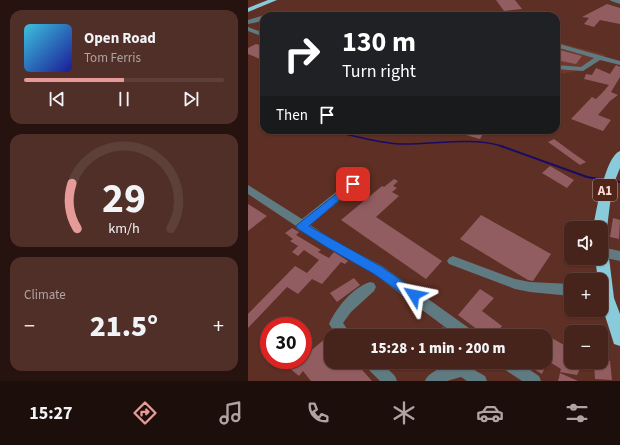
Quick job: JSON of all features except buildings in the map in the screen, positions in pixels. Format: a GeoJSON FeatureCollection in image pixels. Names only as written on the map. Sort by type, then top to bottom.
{"type":"FeatureCollection","features":[{"type":"Feature","properties":{"kind":"highway"},"geometry":{"type":"LineString","coordinates":[[251,4],[274,0]]}},
{"type":"Feature","properties":{"kind":"highway","name":"A1"},"geometry":{"type":"LineString","coordinates":[[601,221],[606,188],[620,155]]}},
{"type":"Feature","properties":{"kind":"highway"},"geometry":{"type":"LineString","coordinates":[[603,265],[609,302],[620,338]]}},
{"type":"Feature","properties":{"kind":"street"},"geometry":{"type":"LineString","coordinates":[[613,0],[620,2]]}},
{"type":"Feature","properties":{"kind":"street"},"geometry":{"type":"LineString","coordinates":[[251,4],[260,13]]}},
{"type":"Feature","properties":{"kind":"street"},"geometry":{"type":"LineString","coordinates":[[248,22],[260,19]]}},
{"type":"Feature","properties":{"kind":"street"},"geometry":{"type":"LineString","coordinates":[[249,30],[260,34]]}},
{"type":"Feature","properties":{"kind":"street"},"geometry":{"type":"LineString","coordinates":[[560,46],[620,63]]}},
{"type":"Feature","properties":{"kind":"street"},"geometry":{"type":"LineString","coordinates":[[560,67],[583,69],[598,58]]}},
{"type":"Feature","properties":{"kind":"street"},"geometry":{"type":"LineString","coordinates":[[301,226],[353,184]]}},
{"type":"Feature","properties":{"kind":"street"},"geometry":{"type":"LineString","coordinates":[[248,189],[280,209],[301,226],[378,270],[458,329]]}},
{"type":"Feature","properties":{"kind":"street"},"geometry":{"type":"LineString","coordinates":[[608,253],[620,256]]}},
{"type":"Feature","properties":{"kind":"street"},"geometry":{"type":"LineString","coordinates":[[453,261],[514,284],[530,287],[564,289]]}},
{"type":"Feature","properties":{"kind":"street"},"geometry":{"type":"LineString","coordinates":[[340,329],[336,324],[340,314],[370,287]]}},
{"type":"Feature","properties":{"kind":"street"},"geometry":{"type":"LineString","coordinates":[[378,369],[390,381]]}},
{"type":"Feature","properties":{"kind":"street"},"geometry":{"type":"LineString","coordinates":[[516,369],[534,381]]}},
{"type":"Feature","properties":{"kind":"street"},"geometry":{"type":"LineString","coordinates":[[432,381],[447,373],[462,370],[480,381]]}},
{"type":"Feature","properties":{"kind":"shaded area"},"geometry":{"type":"Polygon","coordinates":[[[560,43],[606,55],[583,70],[560,74],[560,43]]]}},
{"type":"Feature","properties":{"kind":"waterway"},"geometry":{"type":"LineString","coordinates":[[344,134],[374,141],[400,144],[467,141],[503,147]]}},
{"type":"Feature","properties":{"kind":"waterway"},"geometry":{"type":"LineString","coordinates":[[503,147],[587,177],[605,180]]}},
{"type":"Feature","properties":{"kind":"waterway"},"geometry":{"type":"LineString","coordinates":[[613,181],[620,182]]}},
{"type":"Feature","properties":{"kind":"route"},"geometry":{"type":"LineString","coordinates":[[353,184],[301,226],[378,270],[414,295]]}}]}
